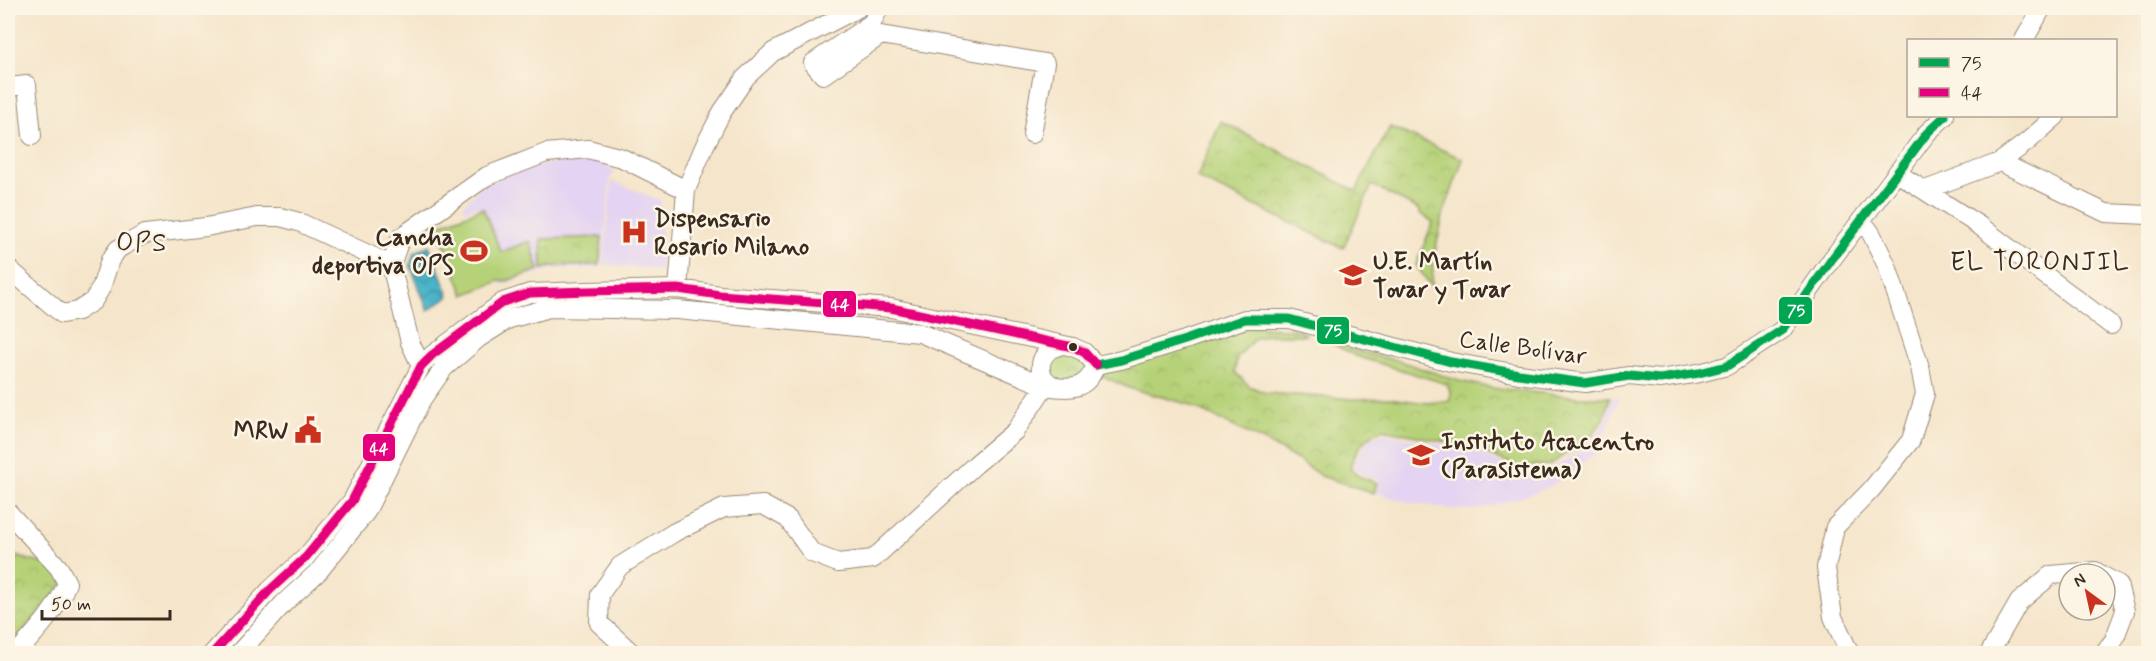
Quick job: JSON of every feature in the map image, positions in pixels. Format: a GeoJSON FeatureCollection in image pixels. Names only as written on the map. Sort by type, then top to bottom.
{"type":"FeatureCollection","features":[{"type":"Feature","properties":{"kind":"street"},"geometry":{"type":"LineString","coordinates":[[879,8],[872,23],[813,63],[823,75],[881,35],[1044,63],[1032,134]]}},
{"type":"Feature","properties":{"kind":"street"},"geometry":{"type":"LineString","coordinates":[[2025,39],[2042,8]]}},
{"type":"Feature","properties":{"kind":"street"},"geometry":{"type":"LineString","coordinates":[[678,289],[686,190],[722,112],[746,77],[773,52],[854,9]]}},
{"type":"Feature","properties":{"kind":"street"},"geometry":{"type":"LineString","coordinates":[[8,87],[27,85],[32,136]]}},
{"type":"Feature","properties":{"kind":"street","name":"Calle Bolívar"},"geometry":{"type":"LineString","coordinates":[[1096,365],[1174,344],[1245,319],[1289,319],[1451,362],[1585,383],[1629,376],[1660,379],[1726,366],[1782,330],[1927,133],[1944,117]]}},
{"type":"Feature","properties":{"kind":"street"},"geometry":{"type":"LineString","coordinates":[[1925,190],[2000,162],[2055,117]]}},
{"type":"Feature","properties":{"kind":"street"},"geometry":{"type":"LineString","coordinates":[[421,366],[410,342],[391,265],[400,237],[487,176],[546,153],[588,149],[622,158],[686,190]]}},
{"type":"Feature","properties":{"kind":"street"},"geometry":{"type":"LineString","coordinates":[[2000,162],[2106,213],[2148,215]]}},
{"type":"Feature","properties":{"kind":"street"},"geometry":{"type":"LineString","coordinates":[[1897,173],[1980,226],[2111,326]]}},
{"type":"Feature","properties":{"kind":"street"},"geometry":{"type":"LineString","coordinates":[[8,268],[62,314],[78,311],[93,301],[101,288],[110,260],[118,249],[145,234],[206,227],[257,217],[280,217],[299,222],[391,265]]}},
{"type":"Feature","properties":{"kind":"street"},"geometry":{"type":"LineString","coordinates":[[1850,654],[1833,617],[1826,568],[1835,527],[1871,490],[1911,440],[1925,394],[1920,367],[1887,266],[1870,232],[1861,220]]}},
{"type":"Feature","properties":{"kind":"street"},"geometry":{"type":"LineString","coordinates":[[212,654],[270,590],[306,557],[352,501],[421,366],[432,355],[502,302],[530,293],[678,289],[891,308],[1073,347],[1084,352],[1096,365],[1091,377],[1082,385],[1069,388],[1051,387],[920,333],[677,310],[549,308],[509,319],[478,338],[444,368],[422,399],[366,512],[320,571],[284,603],[238,654]]}},
{"type":"Feature","properties":{"kind":"street"},"geometry":{"type":"LineString","coordinates":[[1051,387],[1042,375],[1041,363],[1047,351],[1060,346]]}},
{"type":"Feature","properties":{"kind":"street"},"geometry":{"type":"LineString","coordinates":[[633,654],[599,622],[600,594],[620,566],[675,532],[724,508],[763,505],[788,519],[812,553],[838,563],[873,559],[1015,431],[1051,387]]}},
{"type":"Feature","properties":{"kind":"street"},"geometry":{"type":"LineString","coordinates":[[8,512],[59,568],[67,583],[62,597],[37,632],[16,654]]}},
{"type":"Feature","properties":{"kind":"street"},"geometry":{"type":"LineString","coordinates":[[1989,654],[2019,602],[2051,574],[2057,574]]}},
{"type":"Feature","properties":{"kind":"street"},"geometry":{"type":"LineString","coordinates":[[2103,654],[2114,640],[2125,611],[2117,583]]}},
{"type":"Feature","properties":{"kind":"shaded area"},"geometry":{"type":"Polygon","coordinates":[[[582,160],[599,162],[615,172],[610,178],[601,268],[552,269],[501,285],[498,277],[505,273],[477,206],[465,210],[464,205],[479,188],[522,167],[582,160]]]}},
{"type":"Feature","properties":{"kind":"shaded area","name":"Dispensario Rosario Milano"},"geometry":{"type":"Polygon","coordinates":[[[612,181],[661,201],[661,270],[603,264],[612,181]]]}},
{"type":"Feature","properties":{"kind":"shaded area","name":"Instituto Acacentro (Parasistema)"},"geometry":{"type":"Polygon","coordinates":[[[1619,397],[1599,451],[1551,486],[1495,505],[1474,510],[1448,509],[1407,502],[1376,493],[1380,480],[1360,473],[1354,467],[1356,458],[1371,437],[1383,433],[1474,451],[1518,470],[1552,468],[1586,448],[1606,421],[1612,398],[1619,397]]]}},
{"type":"Feature","properties":{"kind":"green space"},"geometry":{"type":"Polygon","coordinates":[[[1221,121],[1356,191],[1390,127],[1463,159],[1443,215],[1433,261],[1432,288],[1416,265],[1433,222],[1420,213],[1420,210],[1372,185],[1343,248],[1197,178],[1221,121]]]}},
{"type":"Feature","properties":{"kind":"green space","name":"Cancha deportiva OPS"},"geometry":{"type":"Polygon","coordinates":[[[483,208],[501,252],[530,241],[539,270],[503,282],[502,280],[464,295],[437,226],[483,208]]]}},
{"type":"Feature","properties":{"kind":"green space"},"geometry":{"type":"Polygon","coordinates":[[[602,237],[599,265],[554,266],[542,269],[541,239],[602,237]]]}},
{"type":"Feature","properties":{"kind":"green space"},"geometry":{"type":"Polygon","coordinates":[[[1252,327],[1299,330],[1306,335],[1267,335],[1255,338],[1237,358],[1235,372],[1249,386],[1266,393],[1354,399],[1388,398],[1427,403],[1449,401],[1451,394],[1447,384],[1356,356],[1317,335],[1327,337],[1360,352],[1396,360],[1459,381],[1492,388],[1579,397],[1610,397],[1604,419],[1583,446],[1565,454],[1550,465],[1518,467],[1475,448],[1383,429],[1362,445],[1354,456],[1350,468],[1358,476],[1377,483],[1374,493],[1321,476],[1266,442],[1188,404],[1129,388],[1098,374],[1101,368],[1232,329],[1252,327]]]}},
{"type":"Feature","properties":{"kind":"green space"},"geometry":{"type":"Polygon","coordinates":[[[1069,351],[1091,367],[1083,379],[1054,383],[1045,362],[1050,355],[1069,351]]]}},
{"type":"Feature","properties":{"kind":"green space"},"geometry":{"type":"Polygon","coordinates":[[[8,554],[73,572],[8,649],[8,554]]]}},
{"type":"Feature","properties":{"kind":"water"},"geometry":{"type":"Polygon","coordinates":[[[429,245],[449,296],[428,310],[410,265],[414,253],[429,245]]]}},
{"type":"Feature","properties":{"kind":"transit line","name":"75"},"geometry":{"type":"LineString","coordinates":[[1096,365],[1121,360],[1245,319],[1289,319],[1451,362],[1585,383],[1629,376],[1660,379],[1727,366],[1782,330],[1832,259],[1927,133],[1944,117]]}},
{"type":"Feature","properties":{"kind":"transit line","name":"44"},"geometry":{"type":"LineString","coordinates":[[212,654],[270,590],[306,557],[352,501],[421,366],[432,355],[503,302],[530,293],[678,289],[720,295],[891,308],[1073,347],[1084,352],[1096,365]]}},
{"type":"Feature","properties":{"kind":"place","name":"Dispensario Rosario Milano"},"geometry":{"type":"Point","coordinates":[634,232]}},
{"type":"Feature","properties":{"kind":"place","name":"Cancha deportiva OPS"},"geometry":{"type":"Point","coordinates":[474,251]}},
{"type":"Feature","properties":{"kind":"place","name":"U.E. Martín Tovar y Tovar"},"geometry":{"type":"Point","coordinates":[1353,275]}},
{"type":"Feature","properties":{"kind":"place","name":"MRW"},"geometry":{"type":"Point","coordinates":[308,430]}},
{"type":"Feature","properties":{"kind":"place","name":"Instituto Acacentro (Parasistema)"},"geometry":{"type":"Point","coordinates":[1421,455]}},
{"type":"Feature","properties":{"kind":"district","name":"OPS"},"geometry":{"type":"Point","coordinates":[142,242]}},
{"type":"Feature","properties":{"kind":"district","name":"EL TORONJIL"},"geometry":{"type":"Point","coordinates":[2040,261]}}]}
